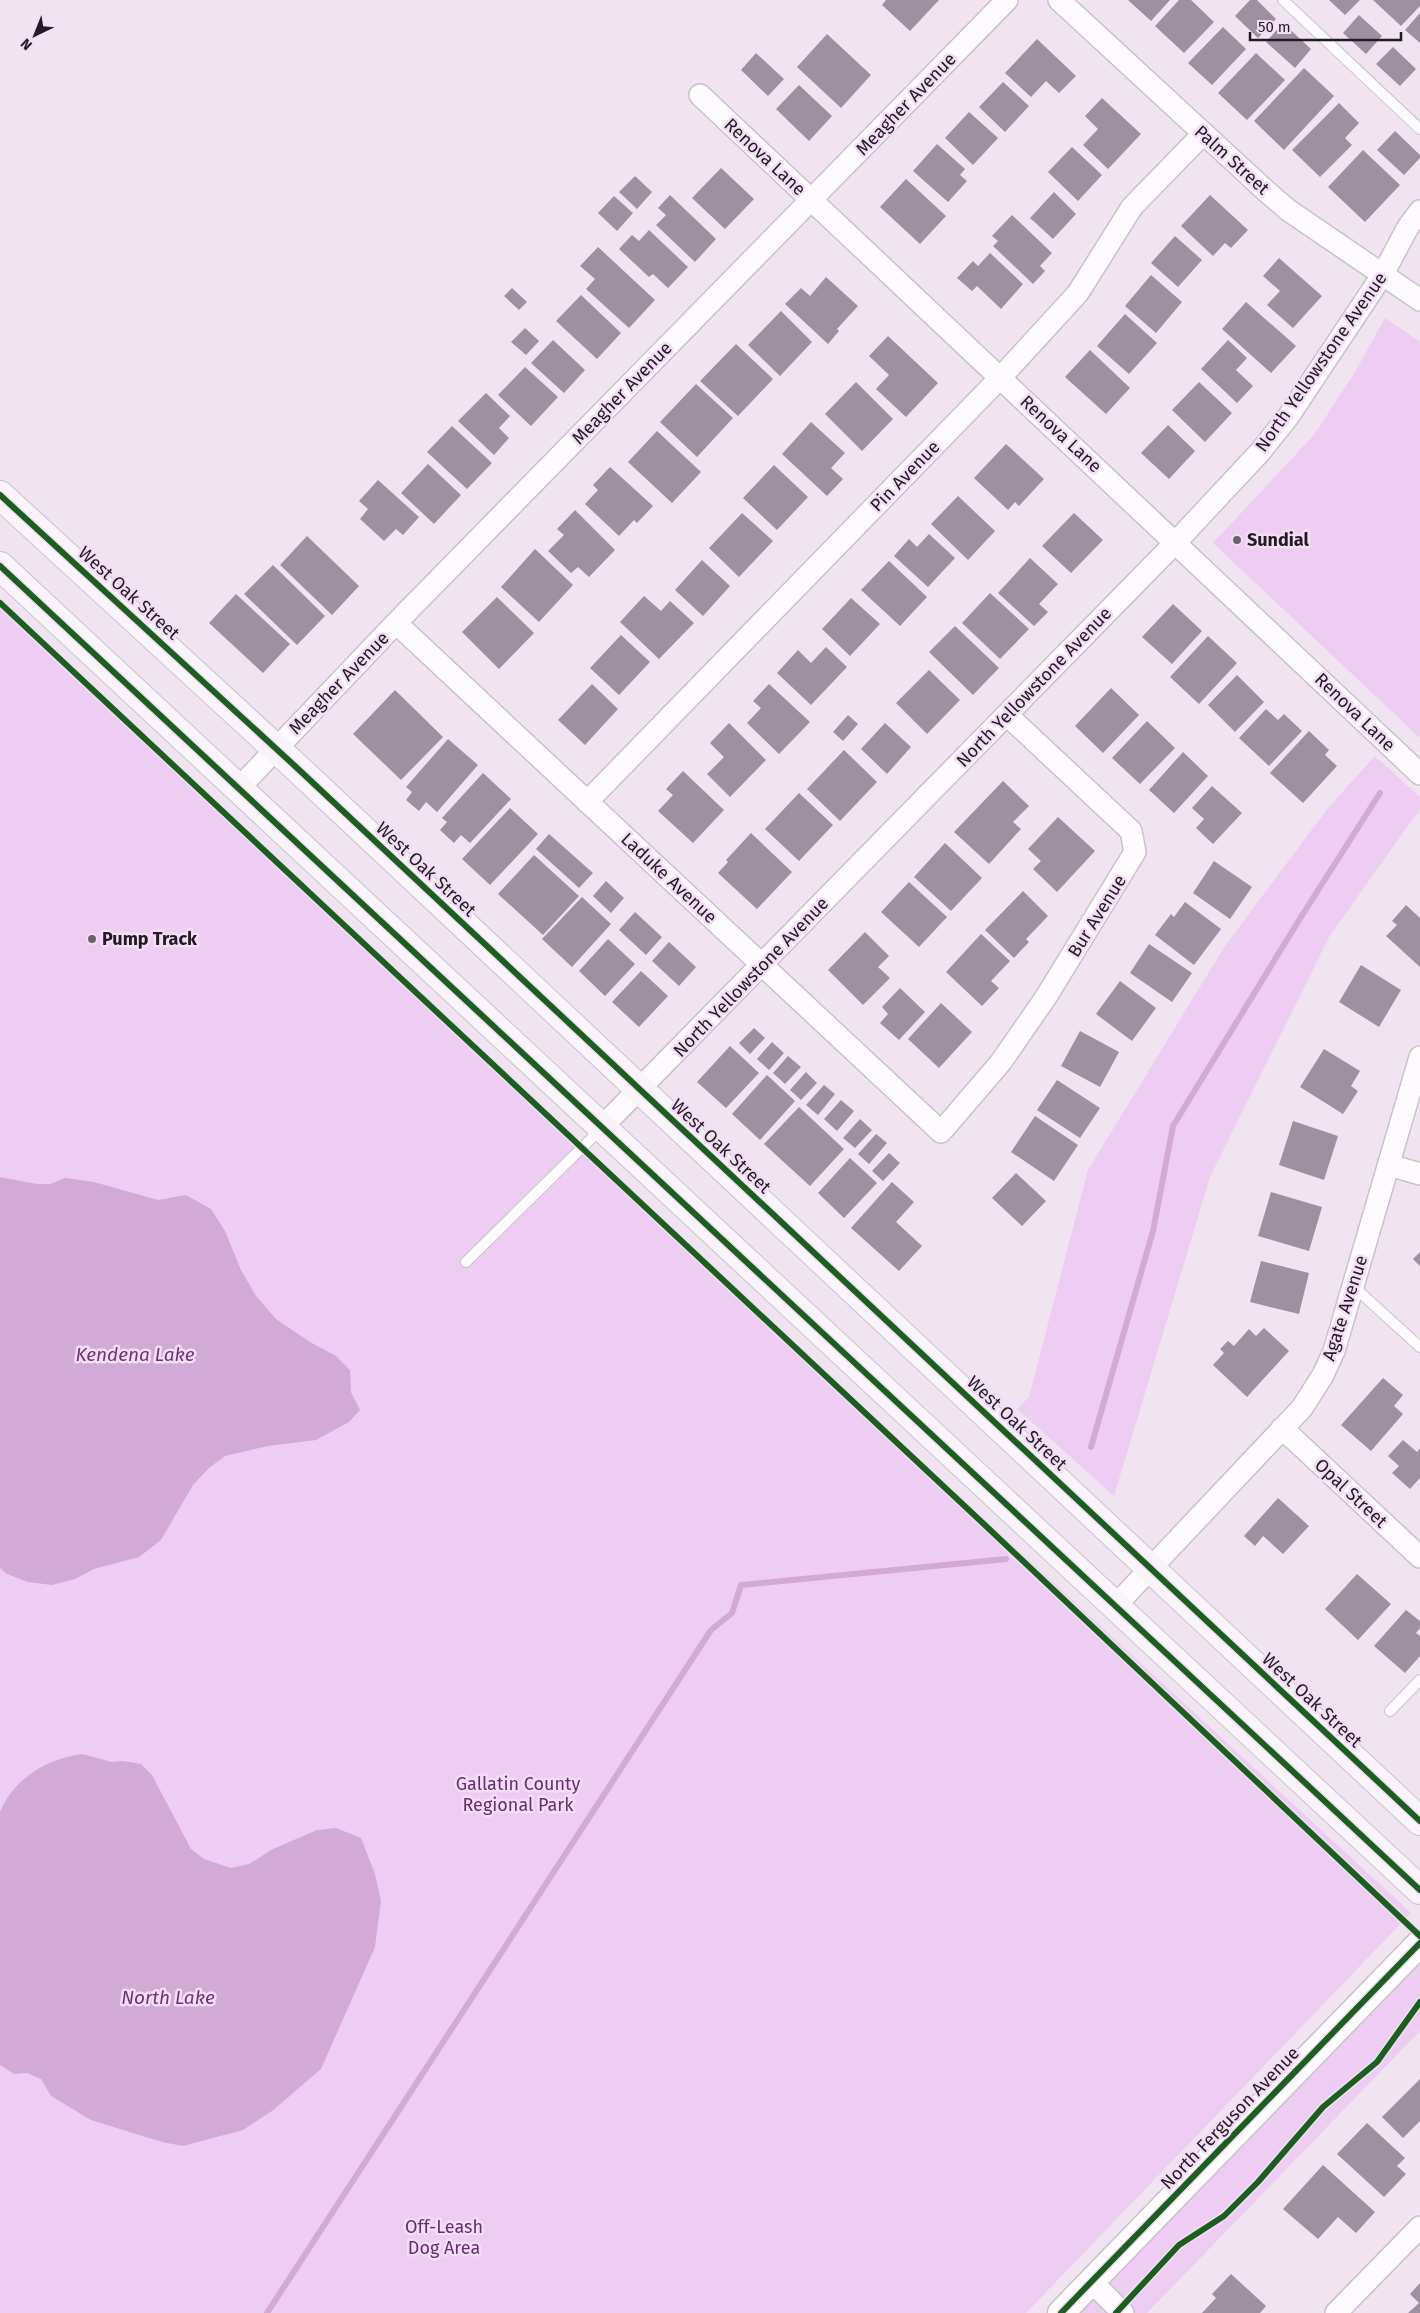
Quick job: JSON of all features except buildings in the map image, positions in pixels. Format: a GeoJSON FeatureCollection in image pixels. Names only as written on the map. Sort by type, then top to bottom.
{"type":"FeatureCollection","features":[{"type":"Feature","properties":{"kind":"main road","name":"West Oak Street"},"geometry":{"type":"LineString","coordinates":[[0,495],[276,748],[1420,1821]]}},
{"type":"Feature","properties":{"kind":"main road"},"geometry":{"type":"LineString","coordinates":[[0,566],[1420,1890]]}},
{"type":"Feature","properties":{"kind":"street","name":"Meagher Avenue"},"geometry":{"type":"LineString","coordinates":[[239,788],[396,623],[1007,0]]}},
{"type":"Feature","properties":{"kind":"street","name":"Palm Street"},"geometry":{"type":"LineString","coordinates":[[1059,0],[1288,210],[1420,300]]}},
{"type":"Feature","properties":{"kind":"street","name":"Renova Lane"},"geometry":{"type":"LineString","coordinates":[[700,95],[1420,774]]}},
{"type":"Feature","properties":{"kind":"street","name":"Pin Avenue"},"geometry":{"type":"LineString","coordinates":[[587,802],[1001,377],[1078,292],[1132,207],[1203,134]]}},
{"type":"Feature","properties":{"kind":"street","name":"North Yellowstone Avenue"},"geometry":{"type":"LineString","coordinates":[[602,1127],[640,1091],[1176,542],[1260,452],[1282,424],[1383,274],[1408,227],[1420,211]]}},
{"type":"Feature","properties":{"kind":"street","name":"Laduke Avenue"},"geometry":{"type":"LineString","coordinates":[[396,623],[941,1132]]}},
{"type":"Feature","properties":{"kind":"street","name":"Bur Avenue"},"geometry":{"type":"LineString","coordinates":[[941,1132],[1001,1062],[1051,988],[1135,852],[1132,830],[1007,715]]}},
{"type":"Feature","properties":{"kind":"street","name":"Agate Avenue"},"geometry":{"type":"LineString","coordinates":[[1115,1606],[1302,1408],[1323,1375],[1334,1351],[1420,1057]]}},
{"type":"Feature","properties":{"kind":"street"},"geometry":{"type":"LineString","coordinates":[[1389,1165],[1420,1174]]}},
{"type":"Feature","properties":{"kind":"street","name":"Opal Street"},"geometry":{"type":"LineString","coordinates":[[1282,1428],[1420,1557]]}},
{"type":"Feature","properties":{"kind":"street","name":"North Ferguson Avenue"},"geometry":{"type":"LineString","coordinates":[[1062,2313],[1420,1943]]}},
{"type":"Feature","properties":{"kind":"street"},"geometry":{"type":"LineString","coordinates":[[1336,2313],[1420,2227]]}},
{"type":"Feature","properties":{"kind":"street"},"geometry":{"type":"LineString","coordinates":[[1092,2282],[1123,2313]]}},
{"type":"Feature","properties":{"kind":"lane"},"geometry":{"type":"LineString","coordinates":[[1283,0],[1420,129]]}},
{"type":"Feature","properties":{"kind":"lane"},"geometry":{"type":"LineString","coordinates":[[466,1262],[602,1127]]}},
{"type":"Feature","properties":{"kind":"lane"},"geometry":{"type":"LineString","coordinates":[[1353,1286],[1420,1347]]}},
{"type":"Feature","properties":{"kind":"lane"},"geometry":{"type":"LineString","coordinates":[[1390,1711],[1420,1680]]}},
{"type":"Feature","properties":{"kind":"green space"},"geometry":{"type":"Polygon","coordinates":[[[1385,318],[1420,342],[1420,738],[1213,543],[1314,435],[1355,372],[1385,318]]]}},
{"type":"Feature","properties":{"kind":"green space","name":"Gallatin County Regional Park"},"geometry":{"type":"Polygon","coordinates":[[[0,609],[1411,1913],[1026,2313],[0,2313],[0,609]]]}},
{"type":"Feature","properties":{"kind":"green space"},"geometry":{"type":"Polygon","coordinates":[[[1375,756],[1420,797],[1420,809],[1329,937],[1210,1177],[1114,1496],[1017,1409],[1029,1397],[1088,1170],[1225,946],[1328,808],[1375,756]]]}},
{"type":"Feature","properties":{"kind":"green space"},"geometry":{"type":"Polygon","coordinates":[[[1420,1948],[1420,2031],[1147,2313],[1069,2313],[1420,1948]]]}},
{"type":"Feature","properties":{"kind":"water","name":"Kendena Lake"},"geometry":{"type":"Polygon","coordinates":[[[0,1177],[37,1184],[50,1184],[65,1178],[94,1182],[158,1200],[186,1195],[211,1209],[225,1231],[241,1270],[256,1296],[276,1319],[310,1342],[336,1356],[350,1370],[351,1392],[360,1410],[349,1422],[316,1440],[268,1446],[225,1456],[209,1468],[193,1485],[161,1540],[139,1557],[94,1569],[75,1579],[52,1585],[28,1582],[7,1574],[0,1568],[0,1177]]]}},
{"type":"Feature","properties":{"kind":"water","name":"North Lake"},"geometry":{"type":"Polygon","coordinates":[[[82,1754],[112,1762],[123,1761],[141,1764],[152,1775],[191,1849],[204,1859],[231,1868],[249,1864],[273,1849],[317,1830],[336,1828],[361,1838],[375,1874],[381,1901],[375,1947],[321,2069],[272,2111],[243,2130],[183,2146],[162,2142],[91,2120],[51,2096],[41,2079],[27,2073],[14,2074],[0,2065],[0,1812],[14,1789],[33,1772],[56,1760],[82,1754]]]}},
{"type":"Feature","properties":{"kind":"waterway"},"geometry":{"type":"LineString","coordinates":[[1091,1447],[1153,1231],[1173,1126],[1301,917],[1380,793]]}},
{"type":"Feature","properties":{"kind":"waterway"},"geometry":{"type":"LineString","coordinates":[[267,2313],[711,1630],[732,1613],[741,1585],[1006,1559]]}},
{"type":"Feature","properties":{"kind":"cycle path"},"geometry":{"type":"LineString","coordinates":[[0,495],[296,767],[1420,1821]]}},
{"type":"Feature","properties":{"kind":"cycle path"},"geometry":{"type":"LineString","coordinates":[[0,566],[1420,1890]]}},
{"type":"Feature","properties":{"kind":"cycle path"},"geometry":{"type":"LineString","coordinates":[[0,603],[988,1528],[1420,1936]]}},
{"type":"Feature","properties":{"kind":"cycle path"},"geometry":{"type":"LineString","coordinates":[[1061,2313],[1420,1943]]}},
{"type":"Feature","properties":{"kind":"cycle path"},"geometry":{"type":"LineString","coordinates":[[1116,2313],[1179,2245],[1224,2216],[1258,2182],[1323,2107],[1377,2062],[1420,2002]]}},
{"type":"Feature","properties":{"kind":"place","name":"Sundial"},"geometry":{"type":"Point","coordinates":[1237,540]}},
{"type":"Feature","properties":{"kind":"place","name":"Pump Track"},"geometry":{"type":"Point","coordinates":[92,939]}},
{"type":"Feature","properties":{"kind":"park label","name":"Off-Leash Dog Area"},"geometry":{"type":"Point","coordinates":[444,2237]}}]}
